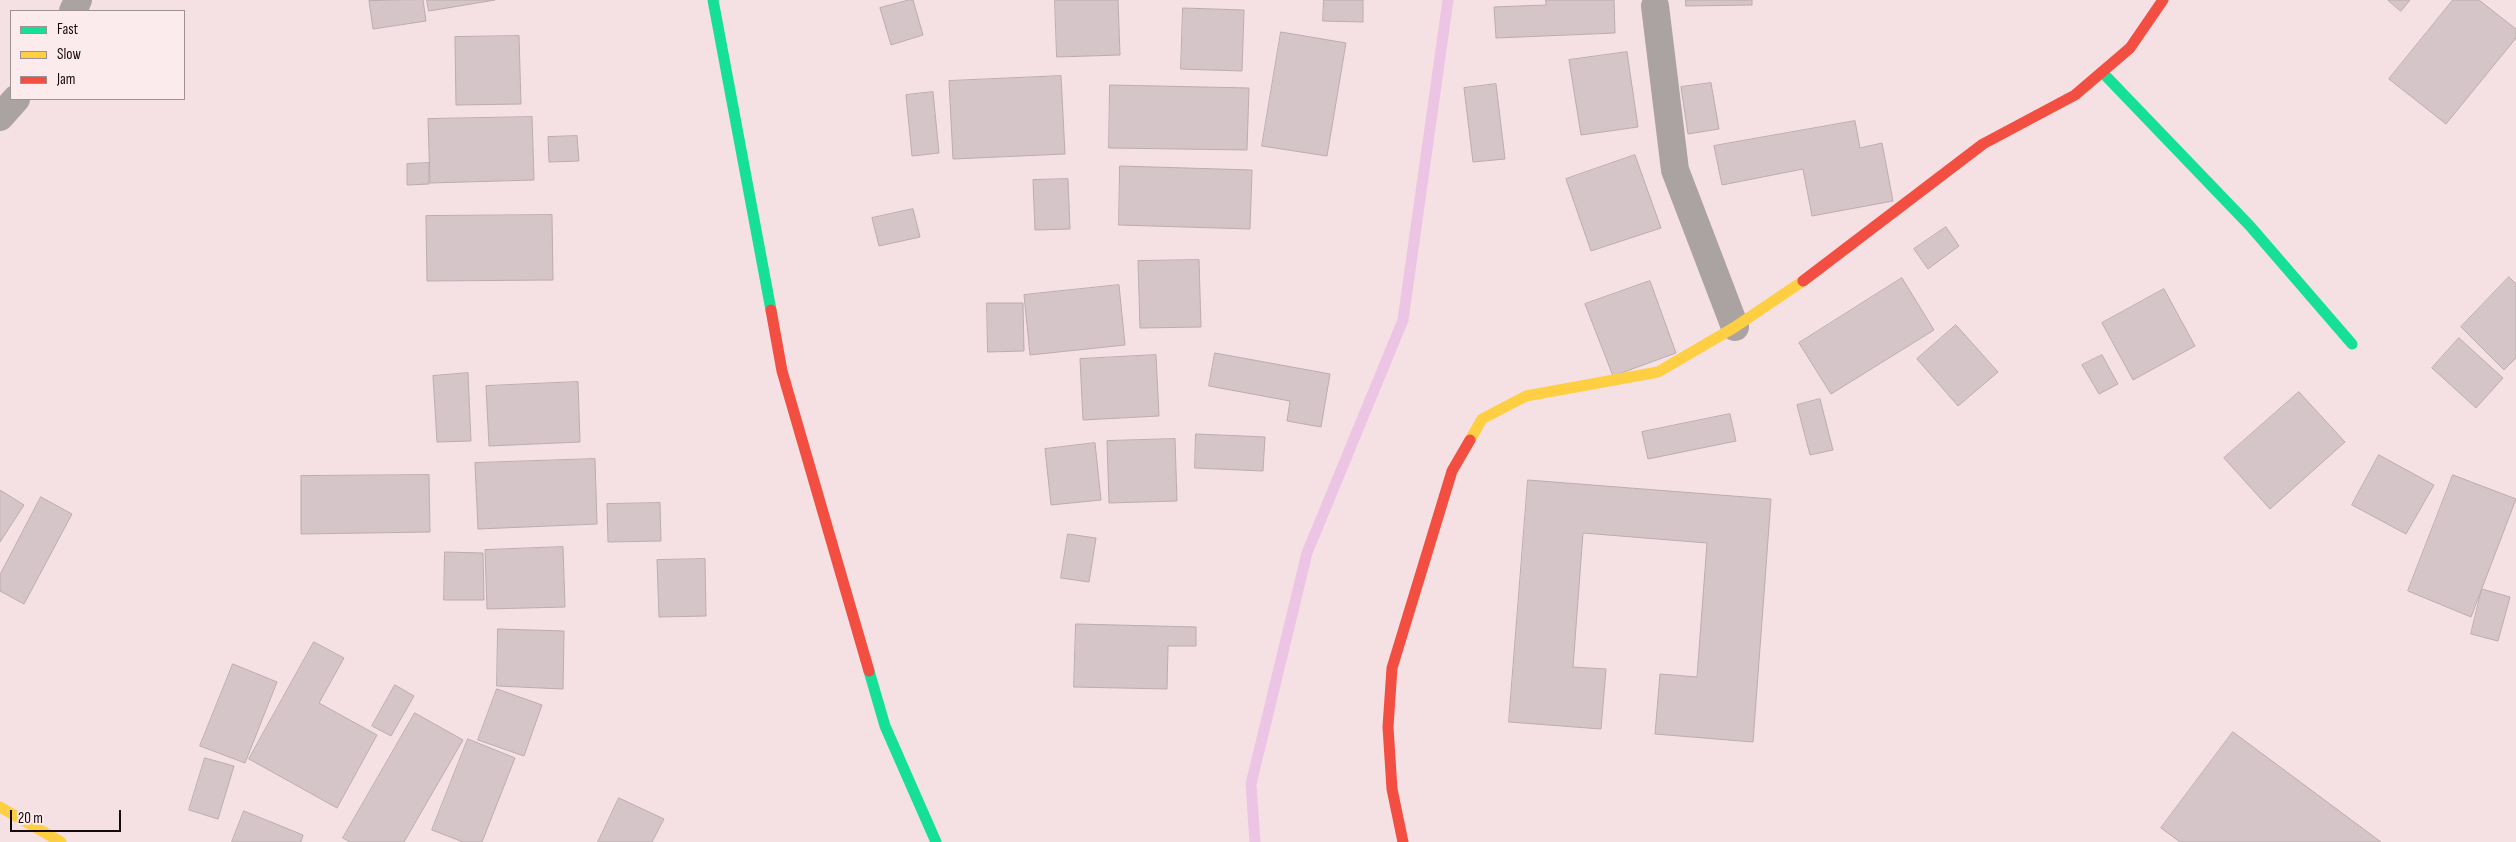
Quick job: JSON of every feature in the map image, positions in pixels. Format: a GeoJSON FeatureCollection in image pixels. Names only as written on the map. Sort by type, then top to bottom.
{"type":"FeatureCollection","features":[{"type":"Feature","properties":{"kind":"street"},"geometry":{"type":"LineString","coordinates":[[713,0],[782,371],[885,726],[936,842]]}},
{"type":"Feature","properties":{"kind":"street"},"geometry":{"type":"LineString","coordinates":[[1403,842],[1392,789],[1388,727],[1392,668],[1452,472],[1482,419],[1526,396],[1658,372],[1735,327],[1816,272],[1983,144],[2075,95],[2130,48],[2163,0]]}},
{"type":"Feature","properties":{"kind":"street"},"geometry":{"type":"LineString","coordinates":[[1655,6],[1675,170],[1735,327]]}},
{"type":"Feature","properties":{"kind":"street"},"geometry":{"type":"LineString","coordinates":[[2102,72],[2250,226],[2352,344]]}},
{"type":"Feature","properties":{"kind":"street"},"geometry":{"type":"LineString","coordinates":[[0,117],[15,100]]}},
{"type":"Feature","properties":{"kind":"street"},"geometry":{"type":"LineString","coordinates":[[0,807],[61,842]]}},
{"type":"Feature","properties":{"kind":"building"},"geometry":{"type":"Polygon","coordinates":[[[423,0],[426,21],[373,29],[369,1],[423,0]]]}},
{"type":"Feature","properties":{"kind":"building"},"geometry":{"type":"Polygon","coordinates":[[[427,0],[495,0],[429,11],[427,0]]]}},
{"type":"Feature","properties":{"kind":"building"},"geometry":{"type":"Polygon","coordinates":[[[913,0],[923,35],[891,45],[880,8],[913,0]]]}},
{"type":"Feature","properties":{"kind":"building"},"geometry":{"type":"Polygon","coordinates":[[[1055,0],[1118,0],[1120,55],[1057,57],[1055,0]]]}},
{"type":"Feature","properties":{"kind":"building"},"geometry":{"type":"Polygon","coordinates":[[[1324,0],[1363,0],[1363,22],[1323,21],[1324,0]]]}},
{"type":"Feature","properties":{"kind":"building"},"geometry":{"type":"Polygon","coordinates":[[[1546,0],[1614,0],[1615,33],[1496,38],[1494,7],[1546,5],[1546,0]]]}},
{"type":"Feature","properties":{"kind":"building"},"geometry":{"type":"Polygon","coordinates":[[[1686,0],[1752,0],[1752,5],[1686,6],[1686,0]]]}},
{"type":"Feature","properties":{"kind":"building"},"geometry":{"type":"Polygon","coordinates":[[[2388,0],[2410,0],[2401,11],[2388,0]]]}},
{"type":"Feature","properties":{"kind":"building"},"geometry":{"type":"Polygon","coordinates":[[[2453,0],[2479,0],[2516,29],[2516,38],[2446,124],[2389,79],[2453,0]]]}},
{"type":"Feature","properties":{"kind":"building"},"geometry":{"type":"Polygon","coordinates":[[[1183,8],[1244,10],[1242,71],[1181,69],[1183,8]]]}},
{"type":"Feature","properties":{"kind":"building"},"geometry":{"type":"Polygon","coordinates":[[[1281,32],[1346,43],[1327,156],[1262,146],[1281,32]]]}},
{"type":"Feature","properties":{"kind":"building"},"geometry":{"type":"Polygon","coordinates":[[[519,36],[521,104],[456,105],[455,37],[519,36]]]}},
{"type":"Feature","properties":{"kind":"building"},"geometry":{"type":"Polygon","coordinates":[[[1627,52],[1638,127],[1581,135],[1569,60],[1627,52]]]}},
{"type":"Feature","properties":{"kind":"building"},"geometry":{"type":"Polygon","coordinates":[[[1061,76],[1065,154],[953,159],[949,81],[1061,76]]]}},
{"type":"Feature","properties":{"kind":"building"},"geometry":{"type":"Polygon","coordinates":[[[1711,83],[1719,129],[1688,134],[1681,87],[1711,83]]]}},
{"type":"Feature","properties":{"kind":"building"},"geometry":{"type":"Polygon","coordinates":[[[1496,84],[1505,159],[1473,162],[1464,88],[1496,84]]]}},
{"type":"Feature","properties":{"kind":"building"},"geometry":{"type":"Polygon","coordinates":[[[1110,85],[1249,88],[1247,150],[1109,148],[1110,85]]]}},
{"type":"Feature","properties":{"kind":"building"},"geometry":{"type":"Polygon","coordinates":[[[933,92],[939,153],[912,156],[906,95],[933,92]]]}},
{"type":"Feature","properties":{"kind":"building"},"geometry":{"type":"Polygon","coordinates":[[[532,117],[534,180],[430,183],[428,119],[532,117]]]}},
{"type":"Feature","properties":{"kind":"building"},"geometry":{"type":"Polygon","coordinates":[[[1855,121],[1860,148],[1882,143],[1893,201],[1812,216],[1803,169],[1722,185],[1714,146],[1855,121]]]}},
{"type":"Feature","properties":{"kind":"building"},"geometry":{"type":"Polygon","coordinates":[[[577,136],[579,161],[549,162],[548,137],[577,136]]]}},
{"type":"Feature","properties":{"kind":"building"},"geometry":{"type":"Polygon","coordinates":[[[1635,155],[1661,228],[1591,251],[1566,179],[1635,155]]]}},
{"type":"Feature","properties":{"kind":"building"},"geometry":{"type":"Polygon","coordinates":[[[429,163],[429,184],[407,185],[407,164],[429,163]]]}},
{"type":"Feature","properties":{"kind":"building"},"geometry":{"type":"Polygon","coordinates":[[[1120,166],[1252,170],[1250,229],[1119,225],[1120,166]]]}},
{"type":"Feature","properties":{"kind":"building"},"geometry":{"type":"Polygon","coordinates":[[[1068,179],[1070,229],[1035,230],[1033,180],[1068,179]]]}},
{"type":"Feature","properties":{"kind":"building"},"geometry":{"type":"Polygon","coordinates":[[[913,209],[920,237],[879,246],[872,218],[913,209]]]}},
{"type":"Feature","properties":{"kind":"building"},"geometry":{"type":"Polygon","coordinates":[[[552,215],[553,280],[427,281],[426,216],[552,215]]]}},
{"type":"Feature","properties":{"kind":"building"},"geometry":{"type":"Polygon","coordinates":[[[1946,227],[1959,246],[1928,269],[1914,249],[1946,227]]]}},
{"type":"Feature","properties":{"kind":"building"},"geometry":{"type":"Polygon","coordinates":[[[1199,260],[1201,327],[1140,328],[1138,261],[1199,260]]]}},
{"type":"Feature","properties":{"kind":"building"},"geometry":{"type":"Polygon","coordinates":[[[2509,277],[2516,284],[2516,358],[2504,370],[2461,327],[2509,277]]]}},
{"type":"Feature","properties":{"kind":"building"},"geometry":{"type":"Polygon","coordinates":[[[1902,278],[1934,330],[1831,394],[1799,343],[1902,278]]]}},
{"type":"Feature","properties":{"kind":"building"},"geometry":{"type":"Polygon","coordinates":[[[1650,281],[1676,353],[1613,376],[1585,304],[1650,281]]]}},
{"type":"Feature","properties":{"kind":"building"},"geometry":{"type":"Polygon","coordinates":[[[1119,285],[1125,345],[1030,355],[1024,295],[1119,285]]]}},
{"type":"Feature","properties":{"kind":"building"},"geometry":{"type":"Polygon","coordinates":[[[2164,289],[2195,346],[2133,380],[2102,323],[2164,289]]]}},
{"type":"Feature","properties":{"kind":"building"},"geometry":{"type":"Polygon","coordinates":[[[987,303],[1023,303],[1024,351],[988,352],[987,303]]]}},
{"type":"Feature","properties":{"kind":"building"},"geometry":{"type":"Polygon","coordinates":[[[1956,325],[1998,372],[1958,406],[1917,359],[1956,325]]]}},
{"type":"Feature","properties":{"kind":"building"},"geometry":{"type":"Polygon","coordinates":[[[2459,338],[2503,378],[2476,408],[2432,368],[2459,338]]]}},
{"type":"Feature","properties":{"kind":"building"},"geometry":{"type":"Polygon","coordinates":[[[1215,353],[1330,374],[1321,427],[1287,421],[1290,401],[1209,386],[1215,353]]]}},
{"type":"Feature","properties":{"kind":"building"},"geometry":{"type":"Polygon","coordinates":[[[1156,355],[1159,416],[1083,420],[1080,359],[1156,355]]]}},
{"type":"Feature","properties":{"kind":"building"},"geometry":{"type":"Polygon","coordinates":[[[2102,355],[2118,384],[2099,394],[2082,365],[2102,355]]]}},
{"type":"Feature","properties":{"kind":"building"},"geometry":{"type":"Polygon","coordinates":[[[468,373],[471,441],[437,442],[433,376],[468,373]]]}},
{"type":"Feature","properties":{"kind":"building"},"geometry":{"type":"Polygon","coordinates":[[[578,382],[580,442],[489,446],[486,386],[578,382]]]}},
{"type":"Feature","properties":{"kind":"building"},"geometry":{"type":"Polygon","coordinates":[[[2299,392],[2345,442],[2270,509],[2224,458],[2299,392]]]}},
{"type":"Feature","properties":{"kind":"building"},"geometry":{"type":"Polygon","coordinates":[[[1820,399],[1833,450],[1810,455],[1797,405],[1820,399]]]}},
{"type":"Feature","properties":{"kind":"building"},"geometry":{"type":"Polygon","coordinates":[[[1730,414],[1736,441],[1648,459],[1642,432],[1730,414]]]}},
{"type":"Feature","properties":{"kind":"building"},"geometry":{"type":"Polygon","coordinates":[[[1196,434],[1265,437],[1263,471],[1195,468],[1196,434]]]}},
{"type":"Feature","properties":{"kind":"building"},"geometry":{"type":"Polygon","coordinates":[[[1175,439],[1177,501],[1109,503],[1107,441],[1175,439]]]}},
{"type":"Feature","properties":{"kind":"building"},"geometry":{"type":"Polygon","coordinates":[[[1095,443],[1101,500],[1051,505],[1045,449],[1095,443]]]}},
{"type":"Feature","properties":{"kind":"building"},"geometry":{"type":"Polygon","coordinates":[[[2379,455],[2434,485],[2406,534],[2352,505],[2379,455]]]}},
{"type":"Feature","properties":{"kind":"building"},"geometry":{"type":"Polygon","coordinates":[[[595,459],[597,524],[478,529],[475,463],[595,459]]]}},
{"type":"Feature","properties":{"kind":"building"},"geometry":{"type":"Polygon","coordinates":[[[429,475],[430,532],[301,534],[301,476],[429,475]]]}},
{"type":"Feature","properties":{"kind":"building"},"geometry":{"type":"Polygon","coordinates":[[[2453,475],[2516,499],[2471,617],[2408,591],[2453,475]]]}},
{"type":"Feature","properties":{"kind":"building"},"geometry":{"type":"Polygon","coordinates":[[[1528,480],[1771,499],[1753,742],[1655,734],[1660,674],[1697,677],[1707,543],[1583,533],[1573,667],[1606,669],[1601,729],[1509,722],[1528,480]]]}},
{"type":"Feature","properties":{"kind":"building"},"geometry":{"type":"Polygon","coordinates":[[[0,490],[24,505],[0,542],[0,490]]]}},
{"type":"Feature","properties":{"kind":"building"},"geometry":{"type":"Polygon","coordinates":[[[41,497],[72,514],[24,604],[0,591],[0,575],[41,497]]]}},
{"type":"Feature","properties":{"kind":"building"},"geometry":{"type":"Polygon","coordinates":[[[660,503],[661,541],[608,542],[607,504],[660,503]]]}},
{"type":"Feature","properties":{"kind":"building"},"geometry":{"type":"Polygon","coordinates":[[[1068,534],[1096,538],[1089,582],[1061,578],[1068,534]]]}},
{"type":"Feature","properties":{"kind":"building"},"geometry":{"type":"Polygon","coordinates":[[[563,547],[565,607],[487,609],[485,550],[563,547]]]}},
{"type":"Feature","properties":{"kind":"building"},"geometry":{"type":"Polygon","coordinates":[[[445,552],[483,553],[484,600],[444,600],[445,552]]]}},
{"type":"Feature","properties":{"kind":"building"},"geometry":{"type":"Polygon","coordinates":[[[705,559],[706,616],[659,617],[657,560],[705,559]]]}},
{"type":"Feature","properties":{"kind":"building"},"geometry":{"type":"Polygon","coordinates":[[[2482,589],[2510,597],[2498,641],[2471,634],[2482,589]]]}},
{"type":"Feature","properties":{"kind":"building"},"geometry":{"type":"Polygon","coordinates":[[[1076,624],[1196,627],[1196,646],[1168,646],[1167,689],[1074,687],[1076,624]]]}},
{"type":"Feature","properties":{"kind":"building"},"geometry":{"type":"Polygon","coordinates":[[[498,629],[564,631],[563,689],[497,686],[498,629]]]}},
{"type":"Feature","properties":{"kind":"building"},"geometry":{"type":"Polygon","coordinates":[[[314,642],[344,658],[319,703],[377,735],[337,808],[249,759],[314,642]]]}},
{"type":"Feature","properties":{"kind":"building"},"geometry":{"type":"Polygon","coordinates":[[[233,664],[277,682],[245,763],[200,746],[233,664]]]}},
{"type":"Feature","properties":{"kind":"building"},"geometry":{"type":"Polygon","coordinates":[[[395,685],[414,696],[391,736],[372,726],[395,685]]]}},
{"type":"Feature","properties":{"kind":"building"},"geometry":{"type":"Polygon","coordinates":[[[497,689],[542,705],[524,756],[478,740],[497,689]]]}},
{"type":"Feature","properties":{"kind":"building"},"geometry":{"type":"Polygon","coordinates":[[[415,713],[463,740],[404,842],[350,842],[343,838],[415,713]]]}},
{"type":"Feature","properties":{"kind":"building"},"geometry":{"type":"Polygon","coordinates":[[[2233,732],[2381,842],[2180,842],[2161,828],[2233,732]]]}},
{"type":"Feature","properties":{"kind":"building"},"geometry":{"type":"Polygon","coordinates":[[[468,739],[515,758],[482,842],[463,842],[432,830],[468,739]]]}},
{"type":"Feature","properties":{"kind":"building"},"geometry":{"type":"Polygon","coordinates":[[[205,758],[234,766],[218,819],[189,810],[205,758]]]}},
{"type":"Feature","properties":{"kind":"building"},"geometry":{"type":"Polygon","coordinates":[[[619,798],[664,819],[652,842],[598,842],[619,798]]]}},
{"type":"Feature","properties":{"kind":"building"},"geometry":{"type":"Polygon","coordinates":[[[244,811],[303,835],[301,842],[232,842],[244,811]]]}},
{"type":"Feature","properties":{"kind":"waterway"},"geometry":{"type":"LineString","coordinates":[[1255,842],[1251,784],[1307,553],[1403,320],[1448,0]]}},
{"type":"Feature","properties":{"kind":"traffic: fast"},"geometry":{"type":"LineString","coordinates":[[713,0],[771,310]]}},
{"type":"Feature","properties":{"kind":"traffic: fast"},"geometry":{"type":"LineString","coordinates":[[2102,72],[2250,226],[2352,344]]}},
{"type":"Feature","properties":{"kind":"traffic: fast"},"geometry":{"type":"LineString","coordinates":[[869,671],[885,726],[936,842]]}},
{"type":"Feature","properties":{"kind":"traffic: slow"},"geometry":{"type":"LineString","coordinates":[[1470,440],[1482,419],[1526,396],[1658,372],[1735,327],[1803,281]]}},
{"type":"Feature","properties":{"kind":"traffic: slow"},"geometry":{"type":"LineString","coordinates":[[0,807],[61,842]]}},
{"type":"Feature","properties":{"kind":"traffic: jam"},"geometry":{"type":"LineString","coordinates":[[1803,281],[1983,144],[2075,95],[2130,48],[2163,0]]}},
{"type":"Feature","properties":{"kind":"traffic: jam"},"geometry":{"type":"LineString","coordinates":[[771,310],[782,371],[869,671]]}},
{"type":"Feature","properties":{"kind":"traffic: jam"},"geometry":{"type":"LineString","coordinates":[[1403,842],[1392,789],[1388,727],[1392,668],[1452,471],[1470,440]]}}]}
